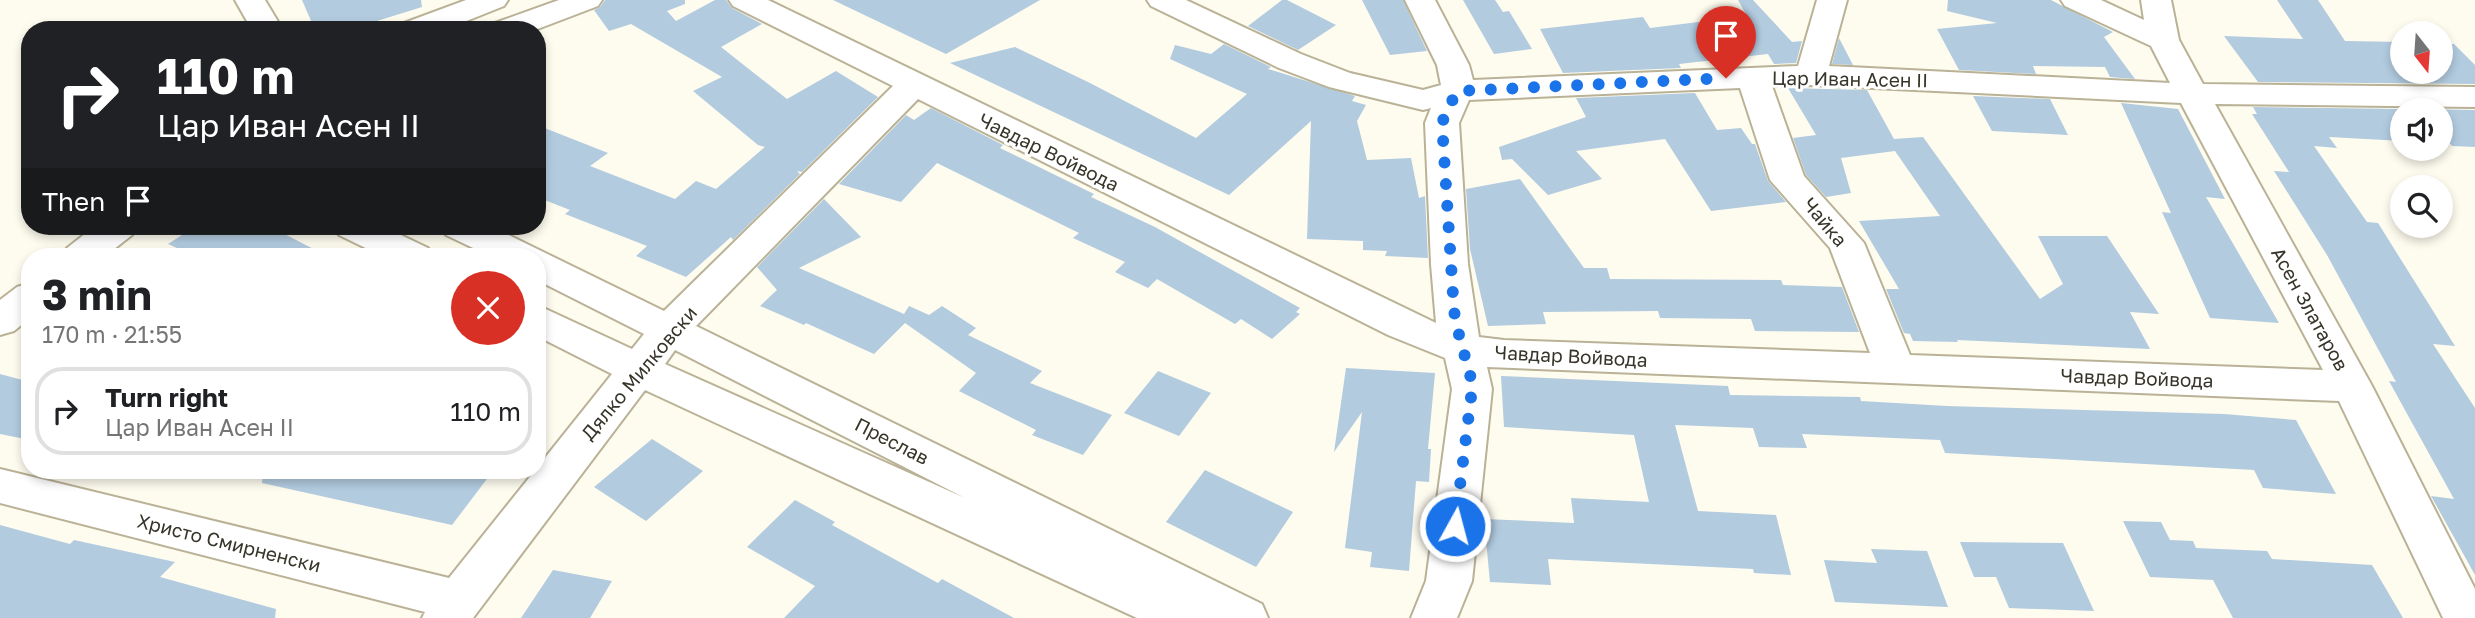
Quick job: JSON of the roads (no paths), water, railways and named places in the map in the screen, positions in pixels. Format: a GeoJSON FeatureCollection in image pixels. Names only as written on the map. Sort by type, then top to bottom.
{"type":"FeatureCollection","features":[{"type":"Feature","properties":{"kind":"street"},"geometry":{"type":"LineString","coordinates":[[250,0],[263,21]]}},
{"type":"Feature","properties":{"kind":"street"},"geometry":{"type":"LineString","coordinates":[[438,21],[493,0]]}},
{"type":"Feature","properties":{"kind":"street"},"geometry":{"type":"LineString","coordinates":[[530,21],[587,0]]}},
{"type":"Feature","properties":{"kind":"street","name":"Чавдар Войвода"},"geometry":{"type":"LineString","coordinates":[[744,0],[1402,325],[1462,349],[1504,355],[2353,386]]}},
{"type":"Feature","properties":{"kind":"street","name":"Цар Иван Асен II"},"geometry":{"type":"LineString","coordinates":[[1162,0],[1290,61],[1340,80],[1423,100],[1459,91],[1811,75],[2193,94],[2475,97]]}},
{"type":"Feature","properties":{"kind":"street"},"geometry":{"type":"LineString","coordinates":[[1420,0],[1453,65],[1459,91],[1449,105],[1442,123],[1454,311],[1462,349],[1469,366],[1472,389],[1449,606]]}},
{"type":"Feature","properties":{"kind":"street"},"geometry":{"type":"LineString","coordinates":[[1811,75],[1832,0]]}},
{"type":"Feature","properties":{"kind":"street"},"geometry":{"type":"LineString","coordinates":[[2076,0],[2163,40]]}},
{"type":"Feature","properties":{"kind":"street","name":"Асен Златаров"},"geometry":{"type":"LineString","coordinates":[[2156,0],[2163,40],[2353,386],[2466,618]]}},
{"type":"Feature","properties":{"kind":"street","name":"Чайка"},"geometry":{"type":"LineString","coordinates":[[1753,77],[1788,180],[1846,243],[1896,369]]}},
{"type":"Feature","properties":{"kind":"street","name":"Дялко Милковски"},"geometry":{"type":"LineString","coordinates":[[452,609],[670,330],[912,85]]}},
{"type":"Feature","properties":{"kind":"street"},"geometry":{"type":"LineString","coordinates":[[91,248],[108,235]]}},
{"type":"Feature","properties":{"kind":"street"},"geometry":{"type":"LineString","coordinates":[[370,235],[397,248]]}},
{"type":"Feature","properties":{"kind":"street"},"geometry":{"type":"LineString","coordinates":[[477,235],[504,248]]}},
{"type":"Feature","properties":{"kind":"street","name":"Преслав"},"geometry":{"type":"LineString","coordinates":[[546,268],[1245,618]]}},
{"type":"Feature","properties":{"kind":"street"},"geometry":{"type":"LineString","coordinates":[[0,321],[21,304]]}},
{"type":"Feature","properties":{"kind":"street","name":"Преслав"},"geometry":{"type":"LineString","coordinates":[[546,324],[639,370],[1185,618]]}},
{"type":"Feature","properties":{"kind":"street","name":"Христо Смирненски"},"geometry":{"type":"LineString","coordinates":[[0,486],[452,609]]}}]}
